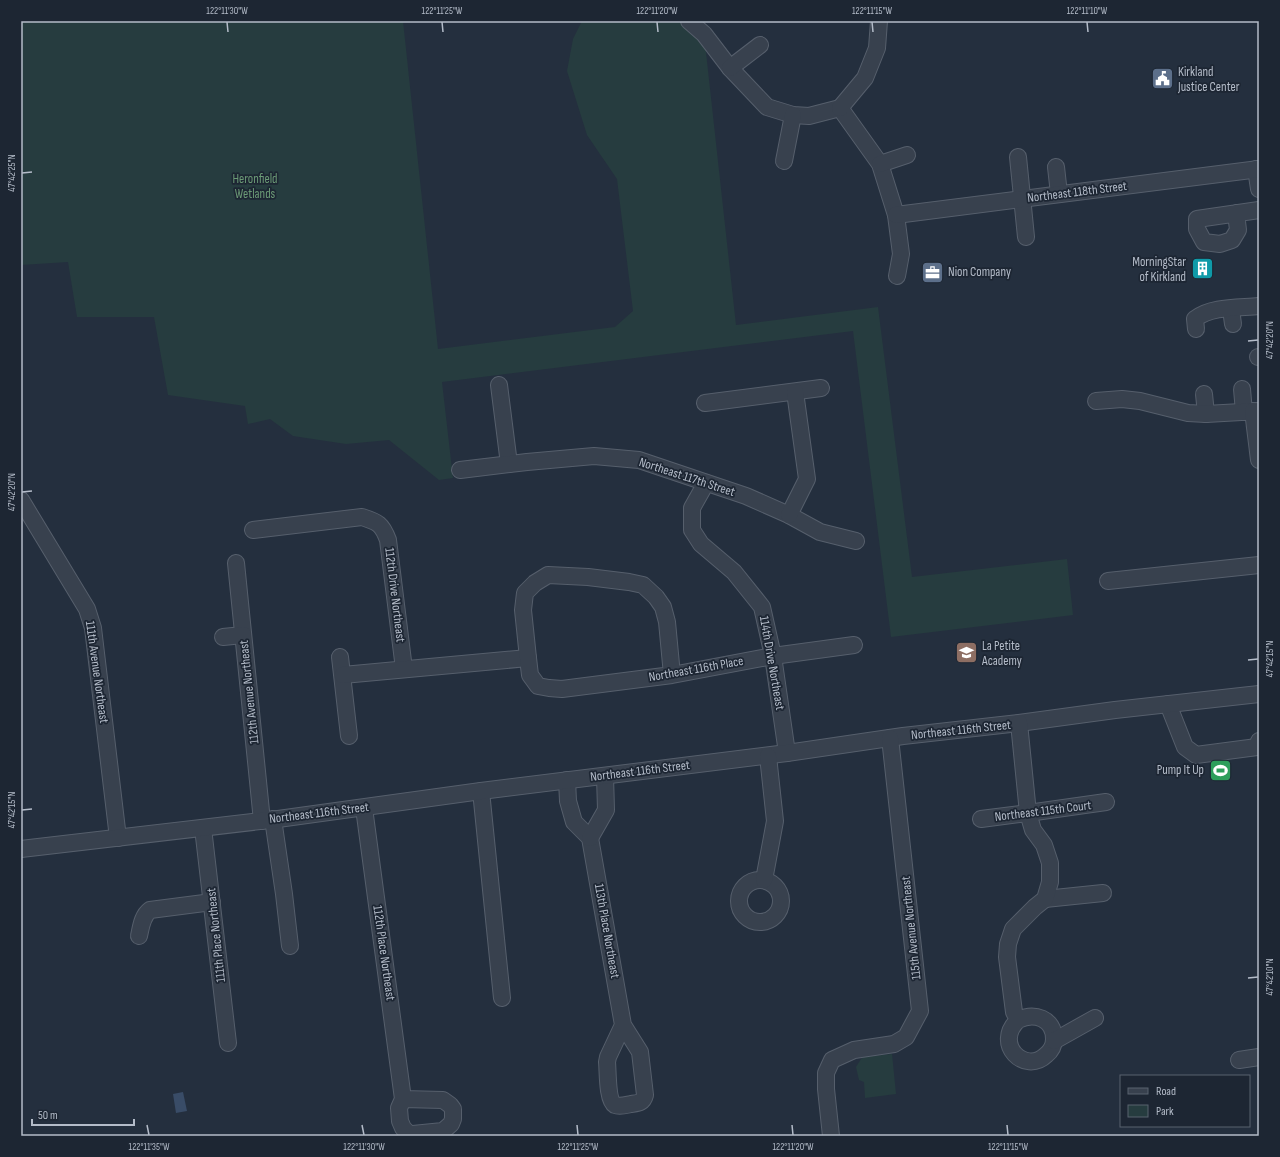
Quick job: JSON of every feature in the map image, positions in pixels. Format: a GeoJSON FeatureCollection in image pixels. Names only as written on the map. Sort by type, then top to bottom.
{"type":"FeatureCollection","features":[{"type":"Feature","properties":{"kind":"street"},"geometry":{"type":"LineString","coordinates":[[689,21],[704,34],[730,68],[767,107],[794,115],[809,116],[840,108],[865,78],[878,48],[879,21],[882,21]]}},
{"type":"Feature","properties":{"kind":"street"},"geometry":{"type":"LineString","coordinates":[[730,68],[760,45]]}},
{"type":"Feature","properties":{"kind":"street"},"geometry":{"type":"LineString","coordinates":[[840,108],[880,164],[896,215],[901,254],[898,276]]}},
{"type":"Feature","properties":{"kind":"street"},"geometry":{"type":"LineString","coordinates":[[784,161],[794,115]]}},
{"type":"Feature","properties":{"kind":"street"},"geometry":{"type":"LineString","coordinates":[[880,164],[907,155]]}},
{"type":"Feature","properties":{"kind":"street"},"geometry":{"type":"LineString","coordinates":[[1018,157],[1026,237]]}},
{"type":"Feature","properties":{"kind":"street"},"geometry":{"type":"LineString","coordinates":[[1056,167],[1059,194]]}},
{"type":"Feature","properties":{"kind":"street"},"geometry":{"type":"LineString","coordinates":[[1258,169],[1259,189]]}},
{"type":"Feature","properties":{"kind":"street","name":"Northeast 118th Street"},"geometry":{"type":"LineString","coordinates":[[896,215],[1258,169]]}},
{"type":"Feature","properties":{"kind":"street"},"geometry":{"type":"LineString","coordinates":[[1236,213],[1259,210]]}},
{"type":"Feature","properties":{"kind":"street"},"geometry":{"type":"LineString","coordinates":[[1196,329],[1195,319],[1211,310],[1232,316],[1259,306]]}},
{"type":"Feature","properties":{"kind":"street"},"geometry":{"type":"LineString","coordinates":[[500,385],[509,464]]}},
{"type":"Feature","properties":{"kind":"street"},"geometry":{"type":"LineString","coordinates":[[705,403],[822,388]]}},
{"type":"Feature","properties":{"kind":"street"},"geometry":{"type":"LineString","coordinates":[[1242,389],[1252,411],[1259,460]]}},
{"type":"Feature","properties":{"kind":"street"},"geometry":{"type":"LineString","coordinates":[[789,515],[807,479],[795,392]]}},
{"type":"Feature","properties":{"kind":"street"},"geometry":{"type":"LineString","coordinates":[[1204,394],[1206,414]]}},
{"type":"Feature","properties":{"kind":"street"},"geometry":{"type":"LineString","coordinates":[[1096,401],[1122,399],[1140,401],[1188,413],[1206,414],[1252,411]]}},
{"type":"Feature","properties":{"kind":"street","name":"Northeast 117th Street"},"geometry":{"type":"LineString","coordinates":[[460,470],[594,456],[639,460],[746,496],[789,515],[820,532],[856,541]]}},
{"type":"Feature","properties":{"kind":"street","name":"114th Drive Northeast"},"geometry":{"type":"LineString","coordinates":[[706,483],[692,508],[692,530],[701,544],[734,572],[762,607],[773,656],[787,753]]}},
{"type":"Feature","properties":{"kind":"street","name":"111th Avenue Northeast"},"geometry":{"type":"LineString","coordinates":[[21,500],[87,608],[93,628],[118,838]]}},
{"type":"Feature","properties":{"kind":"street","name":"112th Drive Northeast"},"geometry":{"type":"LineString","coordinates":[[253,530],[362,517],[379,523],[388,540],[404,669]]}},
{"type":"Feature","properties":{"kind":"street","name":"112th Avenue Northeast"},"geometry":{"type":"LineString","coordinates":[[236,563],[243,635],[268,820],[283,886],[290,946]]}},
{"type":"Feature","properties":{"kind":"street"},"geometry":{"type":"LineString","coordinates":[[1108,581],[1259,565]]}},
{"type":"Feature","properties":{"kind":"street"},"geometry":{"type":"LineString","coordinates":[[343,675],[528,658],[523,610],[525,593],[548,575],[588,577],[643,585],[656,597],[663,607],[667,622],[672,675]]}},
{"type":"Feature","properties":{"kind":"street"},"geometry":{"type":"LineString","coordinates":[[223,637],[243,635]]}},
{"type":"Feature","properties":{"kind":"street","name":"Northeast 116th Place"},"geometry":{"type":"LineString","coordinates":[[528,658],[530,675],[538,686],[562,689],[672,675],[773,656],[854,645]]}},
{"type":"Feature","properties":{"kind":"street"},"geometry":{"type":"LineString","coordinates":[[340,657],[349,736]]}},
{"type":"Feature","properties":{"kind":"street","name":"Northeast 116th Street"},"geometry":{"type":"LineString","coordinates":[[21,849],[364,808],[481,791],[768,756],[890,738],[1259,694]]}},
{"type":"Feature","properties":{"kind":"street"},"geometry":{"type":"LineString","coordinates":[[1168,704],[1186,747],[1196,755],[1257,748],[1259,741]]}},
{"type":"Feature","properties":{"kind":"street"},"geometry":{"type":"LineString","coordinates":[[1019,723],[1028,813],[1033,830],[1044,845],[1050,863],[1050,882],[1045,899]]}},
{"type":"Feature","properties":{"kind":"street","name":"115th Avenue Northeast"},"geometry":{"type":"LineString","coordinates":[[831,1136],[826,1089],[826,1074],[832,1060],[854,1050],[894,1044],[906,1036],[920,1011],[890,738]]}},
{"type":"Feature","properties":{"kind":"street"},"geometry":{"type":"LineString","coordinates":[[764,880],[775,821],[768,756]]}},
{"type":"Feature","properties":{"kind":"street"},"geometry":{"type":"LineString","coordinates":[[567,780],[568,801],[574,822],[590,838],[606,810],[605,776]]}},
{"type":"Feature","properties":{"kind":"street"},"geometry":{"type":"LineString","coordinates":[[481,791],[502,998]]}},
{"type":"Feature","properties":{"kind":"street","name":"Northeast 115th Court"},"geometry":{"type":"LineString","coordinates":[[981,819],[1106,802]]}},
{"type":"Feature","properties":{"kind":"street","name":"112th Place Northeast"},"geometry":{"type":"LineString","coordinates":[[364,808],[403,1099]]}},
{"type":"Feature","properties":{"kind":"street","name":"111th Place Northeast"},"geometry":{"type":"LineString","coordinates":[[203,828],[228,1043]]}},
{"type":"Feature","properties":{"kind":"street","name":"113th Place Northeast"},"geometry":{"type":"LineString","coordinates":[[590,838],[623,1025]]}},
{"type":"Feature","properties":{"kind":"street"},"geometry":{"type":"LineString","coordinates":[[1018,1020],[1014,1012],[1007,958],[1008,944],[1013,929],[1045,899],[1103,892]]}},
{"type":"Feature","properties":{"kind":"street"},"geometry":{"type":"LineString","coordinates":[[139,936],[143,918],[150,910],[212,902]]}},
{"type":"Feature","properties":{"kind":"street"},"geometry":{"type":"LineString","coordinates":[[1030,1016],[1037,1016],[1043,1019],[1052,1028],[1054,1041],[1049,1053],[1032,1062],[1026,1061],[1014,1054],[1008,1043],[1008,1036],[1010,1030],[1018,1020],[1030,1016]]}},
{"type":"Feature","properties":{"kind":"street"},"geometry":{"type":"LineString","coordinates":[[1054,1041],[1095,1018]]}},
{"type":"Feature","properties":{"kind":"street"},"geometry":{"type":"LineString","coordinates":[[1239,1060],[1259,1057]]}},
{"type":"Feature","properties":{"kind":"green space","name":"Heronfield Wetlands"},"geometry":{"type":"Polygon","coordinates":[[[21,21],[403,21],[438,349],[615,327],[633,311],[617,179],[587,135],[567,71],[573,39],[582,21],[689,21],[704,34],[736,325],[878,307],[912,577],[1067,559],[1073,615],[891,637],[853,331],[442,382],[453,478],[439,480],[389,440],[346,444],[293,436],[270,419],[248,424],[245,406],[168,395],[154,317],[77,317],[68,262],[21,265],[21,21]]]}},
{"type":"Feature","properties":{"kind":"green space"},"geometry":{"type":"Polygon","coordinates":[[[892,1054],[896,1094],[865,1098],[864,1082],[859,1080],[856,1067],[864,1057],[892,1054]]]}},
{"type":"Feature","properties":{"kind":"water"},"geometry":{"type":"Polygon","coordinates":[[[183,1092],[187,1111],[176,1113],[173,1094],[183,1092]]]}},
{"type":"Feature","properties":{"kind":"place","name":"Kirkland Justice Center"},"geometry":{"type":"Point","coordinates":[1162,79]}},
{"type":"Feature","properties":{"kind":"place","name":"MorningStar of Kirkland"},"geometry":{"type":"Point","coordinates":[1202,269]}},
{"type":"Feature","properties":{"kind":"place","name":"Nion Company"},"geometry":{"type":"Point","coordinates":[932,272]}},
{"type":"Feature","properties":{"kind":"place","name":"La Petite Academy"},"geometry":{"type":"Point","coordinates":[966,653]}},
{"type":"Feature","properties":{"kind":"place","name":"Pump It Up"},"geometry":{"type":"Point","coordinates":[1220,770]}}]}
